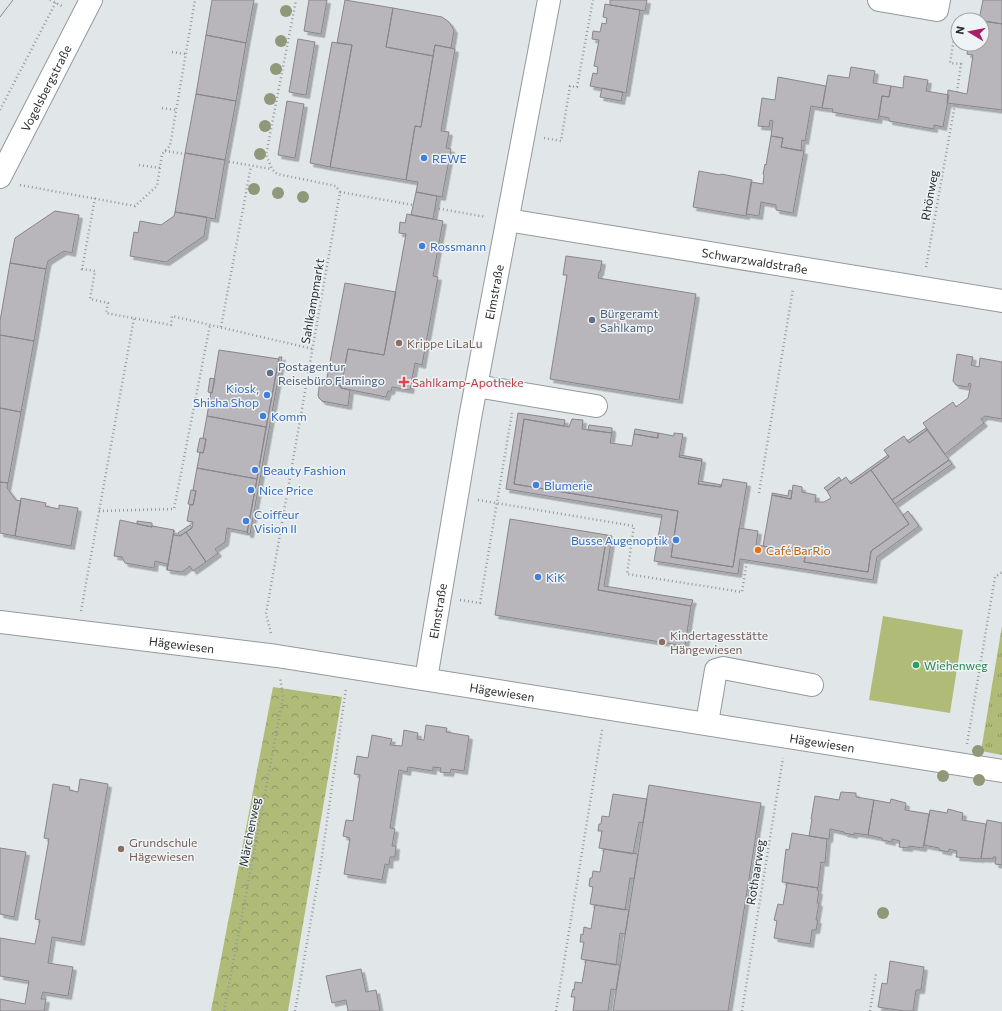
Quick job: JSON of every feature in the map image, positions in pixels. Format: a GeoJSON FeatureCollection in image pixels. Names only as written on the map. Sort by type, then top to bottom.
{"type":"FeatureCollection","features":[{"type":"Feature","properties":{"kind":"street","name":"Vogelsbergstraße"},"geometry":{"type":"LineString","coordinates":[[7,180],[91,0]]}},
{"type":"Feature","properties":{"kind":"street","name":"Elmstraße"},"geometry":{"type":"LineString","coordinates":[[426,679],[476,386],[550,0]]}},
{"type":"Feature","properties":{"kind":"street"},"geometry":{"type":"LineString","coordinates":[[879,0],[937,10],[939,0]]}},
{"type":"Feature","properties":{"kind":"street","name":"Schwarzwaldstraße"},"geometry":{"type":"LineString","coordinates":[[508,220],[1002,301]]}},
{"type":"Feature","properties":{"kind":"street"},"geometry":{"type":"LineString","coordinates":[[476,386],[596,406]]}},
{"type":"Feature","properties":{"kind":"street","name":"Hägewiesen"},"geometry":{"type":"LineString","coordinates":[[0,622],[277,656],[1002,771]]}},
{"type":"Feature","properties":{"kind":"street"},"geometry":{"type":"LineString","coordinates":[[707,723],[716,670],[723,668],[812,685]]}},
{"type":"Feature","properties":{"kind":"path"},"geometry":{"type":"LineString","coordinates":[[0,110],[57,0]]}},
{"type":"Feature","properties":{"kind":"path"},"geometry":{"type":"LineString","coordinates":[[7,180],[135,206],[157,186],[162,154],[170,146],[195,0]]}},
{"type":"Feature","properties":{"kind":"path"},"geometry":{"type":"LineString","coordinates":[[296,0],[266,155],[272,169],[277,174],[336,186],[340,192],[413,204]]}},
{"type":"Feature","properties":{"kind":"path"},"geometry":{"type":"LineString","coordinates":[[524,134],[561,141],[570,86],[577,87],[593,0]]}},
{"type":"Feature","properties":{"kind":"path"},"geometry":{"type":"LineString","coordinates":[[172,52],[186,54]]}},
{"type":"Feature","properties":{"kind":"path"},"geometry":{"type":"LineString","coordinates":[[952,52],[950,63],[961,64],[957,92]]}},
{"type":"Feature","properties":{"kind":"path","name":"Rhönweg"},"geometry":{"type":"LineString","coordinates":[[922,289],[955,104]]}},
{"type":"Feature","properties":{"kind":"path"},"geometry":{"type":"LineString","coordinates":[[162,108],[176,110]]}},
{"type":"Feature","properties":{"kind":"path"},"geometry":{"type":"LineString","coordinates":[[165,151],[185,154]]}},
{"type":"Feature","properties":{"kind":"path"},"geometry":{"type":"LineString","coordinates":[[225,162],[272,169]]}},
{"type":"Feature","properties":{"kind":"path"},"geometry":{"type":"LineString","coordinates":[[139,165],[160,168]]}},
{"type":"Feature","properties":{"kind":"path"},"geometry":{"type":"LineString","coordinates":[[221,327],[251,166]]}},
{"type":"Feature","properties":{"kind":"path","name":"Sahlkampmarkt"},"geometry":{"type":"LineString","coordinates":[[277,656],[266,614],[340,192]]}},
{"type":"Feature","properties":{"kind":"path"},"geometry":{"type":"LineString","coordinates":[[95,198],[82,269],[95,271],[90,299],[108,303],[106,313],[171,324],[172,316],[313,349]]}},
{"type":"Feature","properties":{"kind":"path"},"geometry":{"type":"LineString","coordinates":[[435,208],[508,220]]}},
{"type":"Feature","properties":{"kind":"path"},"geometry":{"type":"LineString","coordinates":[[759,493],[797,268]]}},
{"type":"Feature","properties":{"kind":"path"},"geometry":{"type":"LineString","coordinates":[[77,631],[134,318]]}},
{"type":"Feature","properties":{"kind":"path"},"geometry":{"type":"LineString","coordinates":[[99,511],[174,509],[210,325]]}},
{"type":"Feature","properties":{"kind":"path"},"geometry":{"type":"LineString","coordinates":[[440,596],[480,603],[514,407]]}},
{"type":"Feature","properties":{"kind":"path"},"geometry":{"type":"LineString","coordinates":[[498,503],[634,526],[626,574],[742,592],[747,560]]}},
{"type":"Feature","properties":{"kind":"path"},"geometry":{"type":"LineString","coordinates":[[963,764],[995,578],[1002,572]]}},
{"type":"Feature","properties":{"kind":"path","name":"Märchenweg"},"geometry":{"type":"LineString","coordinates":[[224,1011],[283,697],[277,656]]}},
{"type":"Feature","properties":{"kind":"path"},"geometry":{"type":"LineString","coordinates":[[295,1011],[321,863],[349,667]]}},
{"type":"Feature","properties":{"kind":"path"},"geometry":{"type":"LineString","coordinates":[[556,1011],[606,708]]}},
{"type":"Feature","properties":{"kind":"path","name":"Rothaarweg"},"geometry":{"type":"LineString","coordinates":[[742,1011],[786,736]]}},
{"type":"Feature","properties":{"kind":"path"},"geometry":{"type":"LineString","coordinates":[[870,1011],[876,974]]}},
{"type":"Feature","properties":{"kind":"green space","name":"Wiehenweg"},"geometry":{"type":"Polygon","coordinates":[[[883,616],[963,630],[950,713],[869,700],[883,616]]]}},
{"type":"Feature","properties":{"kind":"green space"},"geometry":{"type":"Polygon","coordinates":[[[1002,626],[1002,755],[981,751],[1002,626]]]}},
{"type":"Feature","properties":{"kind":"green space"},"geometry":{"type":"Polygon","coordinates":[[[273,687],[342,697],[288,1011],[211,1011],[273,687]]]}},
{"type":"Feature","properties":{"kind":"building"},"geometry":{"type":"Polygon","coordinates":[[[212,0],[254,0],[246,43],[206,35],[212,0]]]}},
{"type":"Feature","properties":{"kind":"building"},"geometry":{"type":"Polygon","coordinates":[[[309,0],[327,0],[321,34],[304,31],[309,0]]]}},
{"type":"Feature","properties":{"kind":"building"},"geometry":{"type":"Polygon","coordinates":[[[345,0],[393,8],[386,47],[433,56],[421,127],[415,126],[406,180],[330,167],[352,45],[337,43],[345,0]]]}},
{"type":"Feature","properties":{"kind":"building"},"geometry":{"type":"Polygon","coordinates":[[[610,0],[647,0],[645,11],[610,5],[610,0]]]}},
{"type":"Feature","properties":{"kind":"building"},"geometry":{"type":"Polygon","coordinates":[[[983,0],[1002,0],[1002,24],[990,22],[990,12],[981,12],[983,0]]]}},
{"type":"Feature","properties":{"kind":"building"},"geometry":{"type":"Polygon","coordinates":[[[605,4],[640,10],[626,93],[590,86],[593,73],[597,74],[598,67],[594,66],[599,40],[592,39],[593,31],[600,32],[602,23],[606,24],[607,18],[603,17],[605,4]]]}},
{"type":"Feature","properties":{"kind":"building"},"geometry":{"type":"Polygon","coordinates":[[[393,8],[442,17],[449,22],[454,30],[451,48],[435,45],[433,56],[386,47],[393,8]]]}},
{"type":"Feature","properties":{"kind":"building"},"geometry":{"type":"Polygon","coordinates":[[[990,22],[1002,24],[1002,110],[947,103],[948,90],[967,94],[973,55],[967,54],[967,52],[990,52],[990,22]]]}},
{"type":"Feature","properties":{"kind":"building"},"geometry":{"type":"Polygon","coordinates":[[[206,35],[246,43],[236,101],[196,94],[206,35]]]}},
{"type":"Feature","properties":{"kind":"building"},"geometry":{"type":"Polygon","coordinates":[[[298,39],[315,42],[306,95],[289,92],[298,39]]]}},
{"type":"Feature","properties":{"kind":"building"},"geometry":{"type":"Polygon","coordinates":[[[332,42],[352,45],[330,167],[310,163],[332,42]]]}},
{"type":"Feature","properties":{"kind":"building"},"geometry":{"type":"Polygon","coordinates":[[[435,45],[455,49],[441,131],[449,132],[446,148],[451,149],[442,197],[416,192],[418,182],[406,180],[415,126],[421,127],[435,45]]]}},
{"type":"Feature","properties":{"kind":"building"},"geometry":{"type":"Polygon","coordinates":[[[851,67],[875,71],[873,83],[891,86],[889,97],[882,96],[878,120],[832,112],[833,109],[822,108],[828,75],[849,78],[851,67]]]}},
{"type":"Feature","properties":{"kind":"building"},"geometry":{"type":"Polygon","coordinates":[[[904,76],[928,80],[926,91],[949,95],[943,127],[934,125],[934,129],[889,121],[889,118],[879,116],[882,96],[889,97],[891,86],[903,88],[904,76]]]}},
{"type":"Feature","properties":{"kind":"building"},"geometry":{"type":"Polygon","coordinates":[[[778,77],[826,86],[822,108],[811,106],[805,141],[802,140],[801,151],[781,147],[783,138],[771,136],[773,121],[770,120],[769,127],[758,126],[762,98],[775,100],[778,77]]]}},
{"type":"Feature","properties":{"kind":"building"},"geometry":{"type":"Polygon","coordinates":[[[602,88],[623,92],[621,101],[600,97],[602,88]]]}},
{"type":"Feature","properties":{"kind":"building"},"geometry":{"type":"Polygon","coordinates":[[[196,94],[236,101],[225,160],[185,153],[196,94]]]}},
{"type":"Feature","properties":{"kind":"building"},"geometry":{"type":"Polygon","coordinates":[[[287,101],[304,104],[295,158],[278,155],[287,101]]]}},
{"type":"Feature","properties":{"kind":"building"},"geometry":{"type":"Polygon","coordinates":[[[771,136],[783,138],[781,147],[804,151],[793,213],[776,210],[776,205],[761,202],[759,216],[746,214],[751,182],[763,184],[763,174],[771,136]]]}},
{"type":"Feature","properties":{"kind":"building"},"geometry":{"type":"Polygon","coordinates":[[[185,153],[225,160],[215,219],[175,212],[185,153]]]}},
{"type":"Feature","properties":{"kind":"building"},"geometry":{"type":"Polygon","coordinates":[[[699,171],[752,180],[746,216],[693,207],[699,171]]]}},
{"type":"Feature","properties":{"kind":"building"},"geometry":{"type":"Polygon","coordinates":[[[416,192],[437,196],[433,219],[411,215],[416,192]]]}},
{"type":"Feature","properties":{"kind":"building"},"geometry":{"type":"Polygon","coordinates":[[[55,211],[79,215],[72,253],[64,251],[48,261],[46,269],[10,263],[15,238],[55,211]]]}},
{"type":"Feature","properties":{"kind":"building"},"geometry":{"type":"Polygon","coordinates":[[[175,212],[207,217],[204,236],[166,262],[130,256],[134,232],[138,233],[140,221],[161,225],[174,216],[175,212]]]}},
{"type":"Feature","properties":{"kind":"building"},"geometry":{"type":"Polygon","coordinates":[[[407,214],[443,221],[433,276],[438,277],[422,365],[415,363],[410,390],[392,387],[391,391],[388,391],[386,397],[341,388],[348,349],[384,355],[406,234],[399,233],[400,222],[405,223],[407,214]]]}},
{"type":"Feature","properties":{"kind":"building"},"geometry":{"type":"Polygon","coordinates":[[[566,256],[602,261],[598,278],[696,294],[679,400],[550,379],[567,275],[563,275],[566,256]]]}},
{"type":"Feature","properties":{"kind":"building"},"geometry":{"type":"Polygon","coordinates":[[[10,263],[46,269],[34,341],[0,335],[0,321],[10,263]]]}},
{"type":"Feature","properties":{"kind":"building"},"geometry":{"type":"Polygon","coordinates":[[[345,283],[396,292],[384,355],[348,349],[341,386],[326,383],[345,283]]]}},
{"type":"Feature","properties":{"kind":"building"},"geometry":{"type":"Polygon","coordinates":[[[0,335],[34,341],[21,412],[0,408],[0,335]]]}},
{"type":"Feature","properties":{"kind":"building"},"geometry":{"type":"Polygon","coordinates":[[[219,350],[279,359],[266,427],[207,416],[219,350]]]}},
{"type":"Feature","properties":{"kind":"building"},"geometry":{"type":"Polygon","coordinates":[[[957,354],[973,357],[971,365],[979,367],[980,358],[1002,362],[1002,419],[985,416],[981,419],[984,423],[945,454],[923,423],[953,402],[956,407],[968,398],[971,384],[969,383],[968,387],[956,385],[953,381],[957,354]]]}},
{"type":"Feature","properties":{"kind":"building"},"geometry":{"type":"Polygon","coordinates":[[[279,357],[282,357],[250,534],[247,534],[279,357]]]}},
{"type":"Feature","properties":{"kind":"building"},"geometry":{"type":"Polygon","coordinates":[[[210,378],[215,379],[212,393],[208,392],[210,378]]]}},
{"type":"Feature","properties":{"kind":"building"},"geometry":{"type":"Polygon","coordinates":[[[320,382],[341,386],[341,388],[350,390],[348,406],[322,401],[318,395],[320,382]]]}},
{"type":"Feature","properties":{"kind":"building"},"geometry":{"type":"Polygon","coordinates":[[[0,408],[21,412],[8,483],[0,482],[0,408]]]}},
{"type":"Feature","properties":{"kind":"building"},"geometry":{"type":"Polygon","coordinates":[[[518,413],[565,420],[564,426],[524,419],[514,484],[678,511],[671,557],[733,567],[739,528],[758,531],[756,545],[806,553],[804,562],[868,572],[871,551],[909,524],[903,515],[908,511],[919,526],[877,557],[873,580],[740,559],[738,574],[654,561],[662,515],[506,489],[518,413]]]}},
{"type":"Feature","properties":{"kind":"building"},"geometry":{"type":"Polygon","coordinates":[[[207,416],[266,427],[257,479],[197,468],[200,452],[203,453],[205,446],[206,439],[203,438],[207,416]]]}},
{"type":"Feature","properties":{"kind":"building"},"geometry":{"type":"Polygon","coordinates":[[[524,419],[569,427],[572,419],[583,420],[582,429],[612,433],[610,443],[632,446],[634,434],[658,438],[658,433],[674,436],[674,433],[683,434],[679,457],[702,461],[698,484],[721,487],[723,479],[747,483],[733,567],[671,557],[678,511],[514,484],[524,419]]]}},
{"type":"Feature","properties":{"kind":"building"},"geometry":{"type":"Polygon","coordinates":[[[589,425],[612,428],[612,433],[588,430],[589,425]]]}},
{"type":"Feature","properties":{"kind":"building"},"geometry":{"type":"Polygon","coordinates":[[[926,428],[927,430],[909,443],[907,441],[926,428]]]}},
{"type":"Feature","properties":{"kind":"building"},"geometry":{"type":"Polygon","coordinates":[[[635,429],[658,433],[658,438],[634,434],[635,429]]]}},
{"type":"Feature","properties":{"kind":"building"},"geometry":{"type":"Polygon","coordinates":[[[927,430],[949,460],[892,500],[871,470],[889,457],[884,450],[904,436],[909,443],[927,430]]]}},
{"type":"Feature","properties":{"kind":"building"},"geometry":{"type":"Polygon","coordinates":[[[200,438],[206,439],[203,453],[197,452],[200,438]]]}},
{"type":"Feature","properties":{"kind":"building"},"geometry":{"type":"Polygon","coordinates":[[[680,455],[702,459],[702,461],[679,457],[680,455]]]}},
{"type":"Feature","properties":{"kind":"building"},"geometry":{"type":"Polygon","coordinates":[[[888,455],[889,457],[851,484],[850,482],[888,455]]]}},
{"type":"Feature","properties":{"kind":"building"},"geometry":{"type":"Polygon","coordinates":[[[949,460],[952,464],[895,504],[892,500],[949,460]]]}},
{"type":"Feature","properties":{"kind":"building"},"geometry":{"type":"Polygon","coordinates":[[[197,468],[257,479],[247,532],[227,528],[225,542],[215,549],[218,553],[206,562],[186,532],[192,528],[193,522],[187,521],[190,505],[193,505],[196,491],[193,490],[197,468]]]}},
{"type":"Feature","properties":{"kind":"building"},"geometry":{"type":"Polygon","coordinates":[[[871,470],[909,524],[871,551],[868,572],[804,562],[806,553],[763,546],[772,495],[791,499],[793,485],[802,487],[802,492],[816,495],[815,502],[824,502],[831,498],[827,491],[846,477],[851,484],[871,470]]]}},
{"type":"Feature","properties":{"kind":"building"},"geometry":{"type":"Polygon","coordinates":[[[839,477],[841,480],[827,491],[824,488],[839,477]]]}},
{"type":"Feature","properties":{"kind":"building"},"geometry":{"type":"Polygon","coordinates":[[[699,481],[722,485],[721,487],[698,484],[699,481]]]}},
{"type":"Feature","properties":{"kind":"building"},"geometry":{"type":"Polygon","coordinates":[[[0,482],[8,483],[7,488],[16,500],[21,501],[15,536],[0,533],[0,482]]]}},
{"type":"Feature","properties":{"kind":"building"},"geometry":{"type":"Polygon","coordinates":[[[191,490],[196,491],[193,505],[188,504],[191,490]]]}},
{"type":"Feature","properties":{"kind":"building"},"geometry":{"type":"Polygon","coordinates":[[[789,490],[792,491],[791,499],[772,495],[772,493],[788,496],[789,490]]]}},
{"type":"Feature","properties":{"kind":"building"},"geometry":{"type":"Polygon","coordinates":[[[21,498],[46,503],[45,506],[59,509],[59,505],[78,508],[71,546],[15,536],[21,498]]]}},
{"type":"Feature","properties":{"kind":"building"},"geometry":{"type":"Polygon","coordinates":[[[510,519],[607,535],[598,590],[691,606],[685,646],[495,615],[510,519]]]}},
{"type":"Feature","properties":{"kind":"building"},"geometry":{"type":"Polygon","coordinates":[[[120,520],[174,530],[167,570],[167,564],[155,561],[154,568],[125,563],[122,557],[114,556],[120,520]]]}},
{"type":"Feature","properties":{"kind":"building"},"geometry":{"type":"Polygon","coordinates":[[[137,521],[152,523],[152,527],[137,524],[137,521]]]}},
{"type":"Feature","properties":{"kind":"building"},"geometry":{"type":"Polygon","coordinates":[[[190,525],[192,528],[180,536],[178,533],[190,525]]]}},
{"type":"Feature","properties":{"kind":"building"},"geometry":{"type":"Polygon","coordinates":[[[174,530],[174,535],[180,536],[186,532],[206,562],[193,571],[190,566],[182,572],[167,570],[174,530]]]}},
{"type":"Feature","properties":{"kind":"building"},"geometry":{"type":"Polygon","coordinates":[[[607,535],[612,536],[604,586],[693,600],[691,606],[598,590],[607,535]]]}},
{"type":"Feature","properties":{"kind":"building"},"geometry":{"type":"Polygon","coordinates":[[[426,725],[447,728],[446,732],[469,736],[464,771],[451,769],[450,773],[440,772],[441,768],[433,767],[433,771],[408,767],[407,772],[399,770],[390,828],[395,829],[392,846],[396,846],[395,857],[390,857],[389,865],[385,864],[382,880],[344,874],[350,838],[343,836],[346,820],[353,821],[360,775],[354,774],[357,756],[368,758],[372,735],[392,739],[390,745],[402,746],[404,730],[418,733],[417,739],[424,740],[426,725]]]}},
{"type":"Feature","properties":{"kind":"building"},"geometry":{"type":"Polygon","coordinates":[[[80,779],[108,784],[81,942],[52,937],[48,963],[73,967],[68,996],[43,992],[41,999],[46,999],[44,1011],[0,1011],[0,999],[25,1004],[29,981],[0,976],[0,938],[35,944],[40,920],[35,919],[49,839],[44,838],[53,784],[70,787],[69,790],[78,792],[80,779]]]}},
{"type":"Feature","properties":{"kind":"building"},"geometry":{"type":"Polygon","coordinates":[[[649,785],[761,803],[728,1011],[613,1011],[649,785]]]}},
{"type":"Feature","properties":{"kind":"building"},"geometry":{"type":"Polygon","coordinates":[[[841,792],[856,793],[856,797],[874,800],[868,835],[854,833],[854,835],[830,829],[829,839],[809,836],[815,796],[839,800],[841,792]]]}},
{"type":"Feature","properties":{"kind":"building"},"geometry":{"type":"Polygon","coordinates":[[[613,794],[647,799],[643,823],[639,822],[633,854],[599,848],[602,831],[598,831],[599,824],[601,824],[602,816],[609,817],[613,794]]]}},
{"type":"Feature","properties":{"kind":"building"},"geometry":{"type":"Polygon","coordinates":[[[891,799],[906,803],[905,810],[929,814],[923,848],[909,846],[909,848],[899,847],[900,841],[892,839],[892,842],[868,835],[874,800],[890,803],[891,799]]]}},
{"type":"Feature","properties":{"kind":"building"},"geometry":{"type":"Polygon","coordinates":[[[948,809],[963,813],[962,820],[986,824],[981,859],[956,857],[957,851],[949,849],[948,852],[939,850],[939,848],[924,845],[930,810],[947,813],[948,809]]]}},
{"type":"Feature","properties":{"kind":"building"},"geometry":{"type":"Polygon","coordinates":[[[987,820],[1002,823],[1002,865],[995,864],[996,857],[993,857],[993,859],[981,858],[987,820]]]}},
{"type":"Feature","properties":{"kind":"building"},"geometry":{"type":"Polygon","coordinates":[[[792,833],[827,839],[825,863],[821,862],[818,888],[782,882],[786,849],[789,850],[792,833]]]}},
{"type":"Feature","properties":{"kind":"building"},"geometry":{"type":"Polygon","coordinates":[[[0,848],[26,852],[14,917],[0,914],[0,848]]]}},
{"type":"Feature","properties":{"kind":"building"},"geometry":{"type":"Polygon","coordinates":[[[604,849],[638,854],[634,879],[630,878],[625,910],[590,904],[593,887],[589,886],[590,878],[592,878],[593,871],[600,872],[604,849]]]}},
{"type":"Feature","properties":{"kind":"building"},"geometry":{"type":"Polygon","coordinates":[[[787,883],[818,888],[817,903],[819,903],[816,920],[818,920],[816,930],[812,930],[810,944],[774,938],[777,921],[774,920],[778,904],[783,905],[787,883]]]}},
{"type":"Feature","properties":{"kind":"building"},"geometry":{"type":"Polygon","coordinates":[[[595,905],[629,910],[625,934],[620,933],[616,965],[581,959],[584,942],[580,942],[581,934],[583,935],[584,927],[591,929],[595,905]]]}},
{"type":"Feature","properties":{"kind":"building"},"geometry":{"type":"Polygon","coordinates":[[[586,960],[620,965],[616,990],[611,989],[608,1011],[573,1011],[575,997],[571,997],[573,989],[574,990],[575,982],[582,983],[586,960]]]}},
{"type":"Feature","properties":{"kind":"building"},"geometry":{"type":"Polygon","coordinates":[[[890,961],[924,967],[921,990],[916,990],[913,1011],[878,1007],[882,983],[887,984],[890,961]]]}},
{"type":"Feature","properties":{"kind":"building"},"geometry":{"type":"Polygon","coordinates":[[[361,969],[366,992],[376,990],[380,1011],[348,1011],[346,1000],[332,1003],[326,976],[361,969]]]}},
{"type":"Feature","properties":{"kind":"tram line"},"geometry":{"type":"LineString","coordinates":[[0,17],[13,0]]}},
{"type":"Feature","properties":{"kind":"place","name":"REWE"},"geometry":{"type":"Point","coordinates":[424,158]}},
{"type":"Feature","properties":{"kind":"place","name":"Rossmann"},"geometry":{"type":"Point","coordinates":[422,246]}},
{"type":"Feature","properties":{"kind":"place","name":"Bürgeramt Sahlkamp"},"geometry":{"type":"Point","coordinates":[592,320]}},
{"type":"Feature","properties":{"kind":"place","name":"Krippe LiLaLu"},"geometry":{"type":"Point","coordinates":[399,343]}},
{"type":"Feature","properties":{"kind":"place","name":"Postagentur Reisebüro Flamingo"},"geometry":{"type":"Point","coordinates":[270,373]}},
{"type":"Feature","properties":{"kind":"place","name":"Sahlkamp-Apotheke"},"geometry":{"type":"Point","coordinates":[404,382]}},
{"type":"Feature","properties":{"kind":"place","name":"Kiosk, Shisha Shop"},"geometry":{"type":"Point","coordinates":[267,395]}},
{"type":"Feature","properties":{"kind":"place","name":"Komm"},"geometry":{"type":"Point","coordinates":[263,416]}},
{"type":"Feature","properties":{"kind":"place","name":"Beauty Fashion"},"geometry":{"type":"Point","coordinates":[255,470]}},
{"type":"Feature","properties":{"kind":"place","name":"Blumerie"},"geometry":{"type":"Point","coordinates":[536,485]}},
{"type":"Feature","properties":{"kind":"place","name":"Nice Price"},"geometry":{"type":"Point","coordinates":[251,490]}},
{"type":"Feature","properties":{"kind":"place","name":"Coiffeur Vision II"},"geometry":{"type":"Point","coordinates":[246,521]}},
{"type":"Feature","properties":{"kind":"place","name":"Busse Augenoptik"},"geometry":{"type":"Point","coordinates":[676,540]}},
{"type":"Feature","properties":{"kind":"place","name":"Café BarRio"},"geometry":{"type":"Point","coordinates":[758,550]}},
{"type":"Feature","properties":{"kind":"place","name":"KiK"},"geometry":{"type":"Point","coordinates":[538,577]}},
{"type":"Feature","properties":{"kind":"place","name":"Kindertagesstätte Hängewiesen"},"geometry":{"type":"Point","coordinates":[662,642]}},
{"type":"Feature","properties":{"kind":"place","name":"Wiehenweg"},"geometry":{"type":"Point","coordinates":[916,665]}},
{"type":"Feature","properties":{"kind":"place","name":"Grundschule Hägewiesen"},"geometry":{"type":"Point","coordinates":[121,849]}}]}
